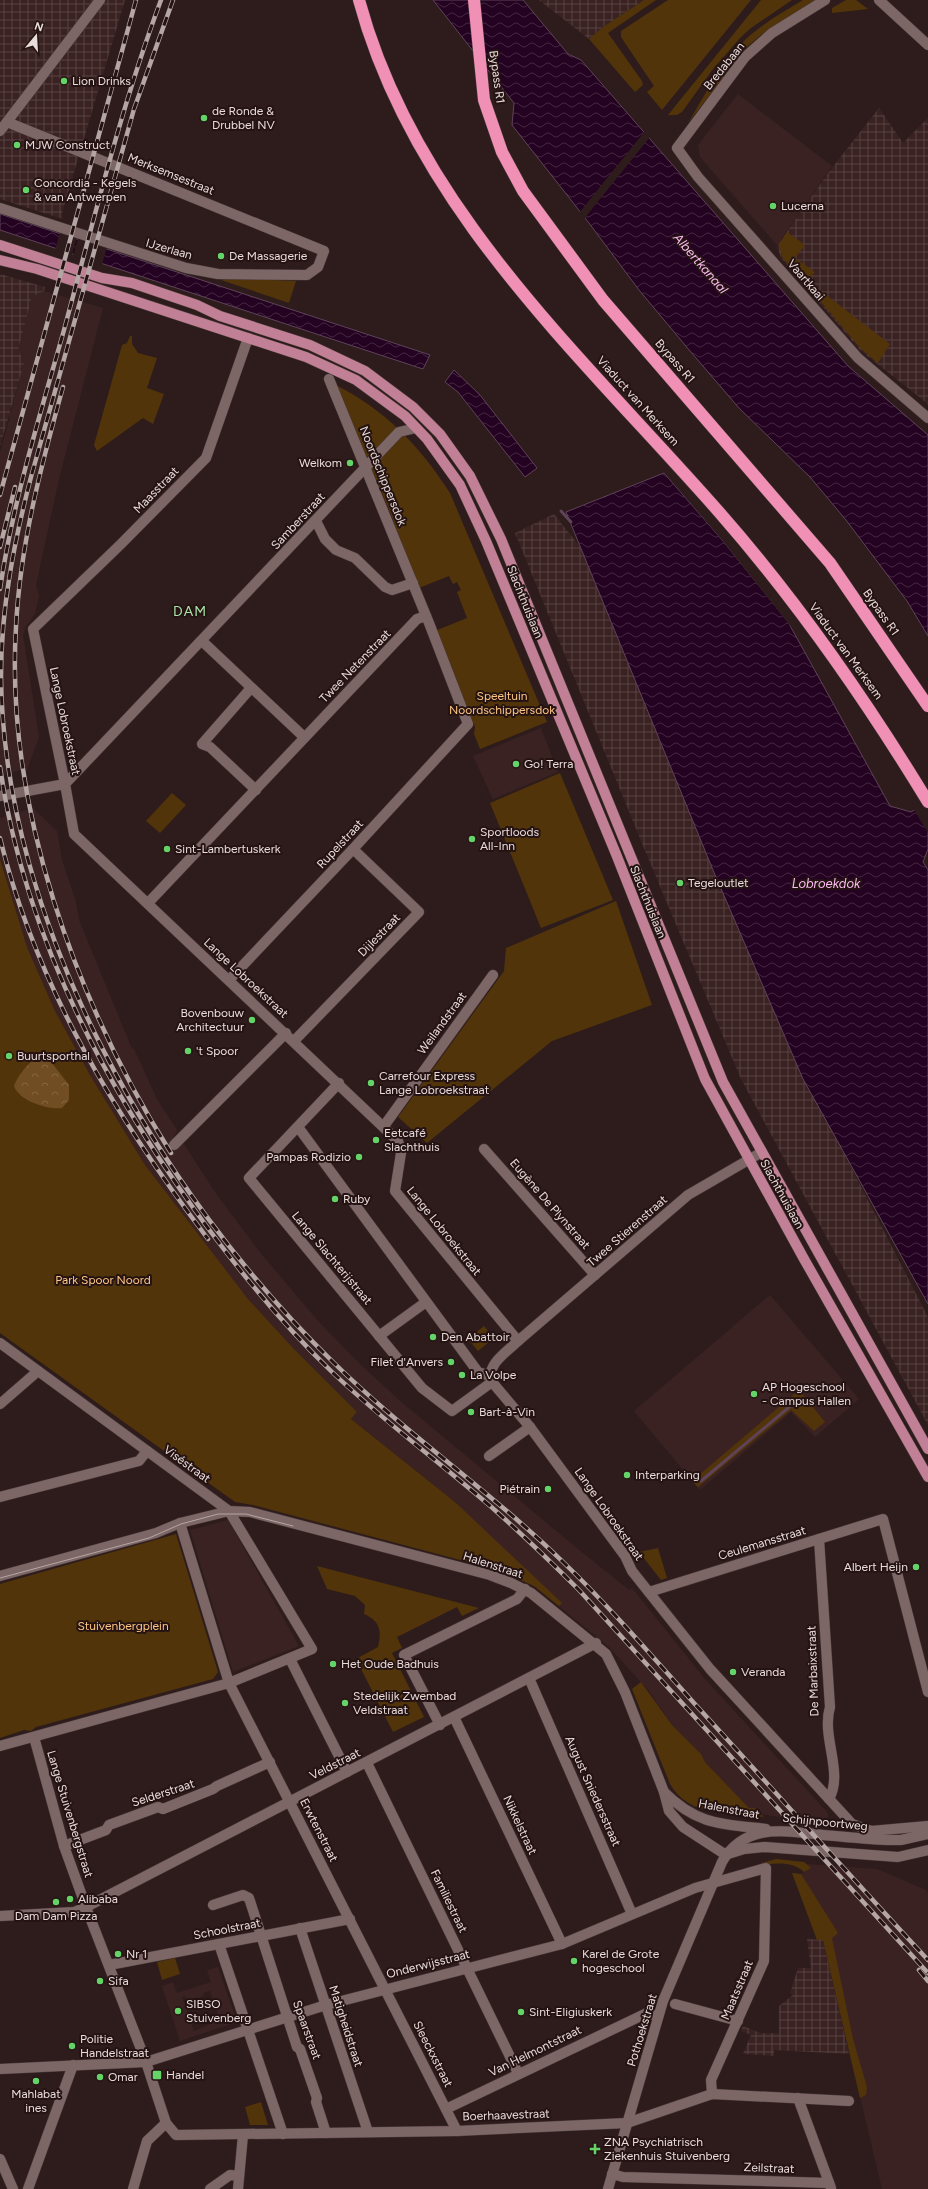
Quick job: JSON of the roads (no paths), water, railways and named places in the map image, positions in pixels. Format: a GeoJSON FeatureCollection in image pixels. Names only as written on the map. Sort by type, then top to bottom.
{"type":"FeatureCollection","features":[{"type":"Feature","properties":{"kind":"highway","name":"Viaduct van Merksem"},"geometry":{"type":"LineString","coordinates":[[359,0],[378,58],[401,112],[428,162],[472,228],[507,274],[544,317],[682,470],[768,569],[859,692],[928,802]]}},
{"type":"Feature","properties":{"kind":"highway","name":"Bypass R1"},"geometry":{"type":"LineString","coordinates":[[474,0],[484,100],[502,152],[523,191],[603,300],[830,563],[928,706]]}},
{"type":"Feature","properties":{"kind":"main road","name":"Slachthuislaan"},"geometry":{"type":"LineString","coordinates":[[0,245],[102,278],[132,283],[197,304],[220,316],[329,353],[365,371],[413,407],[440,434],[470,476],[501,539],[723,1082],[928,1450]]}},
{"type":"Feature","properties":{"kind":"main road","name":"Slachthuislaan"},"geometry":{"type":"LineString","coordinates":[[0,260],[36,269],[324,364],[356,380],[376,394],[416,428],[440,455],[456,480],[477,522],[616,854],[705,1079],[748,1160],[928,1477]]}},
{"type":"Feature","properties":{"kind":"street"},"geometry":{"type":"LineString","coordinates":[[0,131],[100,0]]}},
{"type":"Feature","properties":{"kind":"street","name":"Bredabaan"},"geometry":{"type":"LineString","coordinates":[[676,148],[746,57],[772,33],[825,0]]}},
{"type":"Feature","properties":{"kind":"street"},"geometry":{"type":"LineString","coordinates":[[879,0],[928,45]]}},
{"type":"Feature","properties":{"kind":"street","name":"Merksemsestraat"},"geometry":{"type":"LineString","coordinates":[[7,122],[324,251]]}},
{"type":"Feature","properties":{"kind":"street","name":"Vaartkaai"},"geometry":{"type":"LineString","coordinates":[[676,148],[704,183],[858,358],[928,418]]}},
{"type":"Feature","properties":{"kind":"street","name":"IJzerlaan"},"geometry":{"type":"LineString","coordinates":[[0,208],[186,268],[218,274],[307,275],[318,267],[324,251]]}},
{"type":"Feature","properties":{"kind":"street","name":"Maasstraat"},"geometry":{"type":"LineString","coordinates":[[33,629],[121,544],[206,458],[248,338]]}},
{"type":"Feature","properties":{"kind":"street","name":"Noordschippersdok"},"geometry":{"type":"LineString","coordinates":[[329,379],[413,583],[468,724]]}},
{"type":"Feature","properties":{"kind":"street","name":"Samberstraat"},"geometry":{"type":"LineString","coordinates":[[65,784],[399,432],[416,428]]}},
{"type":"Feature","properties":{"kind":"street"},"geometry":{"type":"LineString","coordinates":[[316,521],[325,539],[336,550],[355,558],[385,587],[392,590],[413,583]]}},
{"type":"Feature","properties":{"kind":"street","name":"Twee Netenstraat"},"geometry":{"type":"LineString","coordinates":[[148,902],[418,619],[426,616]]}},
{"type":"Feature","properties":{"kind":"street","name":"Lange Lobroekstraat"},"geometry":{"type":"LineString","coordinates":[[33,629],[74,834],[148,902],[398,1141],[401,1153],[395,1191],[518,1341]]}},
{"type":"Feature","properties":{"kind":"street"},"geometry":{"type":"LineString","coordinates":[[202,641],[304,737]]}},
{"type":"Feature","properties":{"kind":"street"},"geometry":{"type":"LineString","coordinates":[[251,688],[202,744],[210,747],[256,790]]}},
{"type":"Feature","properties":{"kind":"street","name":"Rupelstraat"},"geometry":{"type":"LineString","coordinates":[[229,980],[353,849],[468,724]]}},
{"type":"Feature","properties":{"kind":"street"},"geometry":{"type":"LineString","coordinates":[[0,796],[65,784]]}},
{"type":"Feature","properties":{"kind":"street","name":"Dijlestraat"},"geometry":{"type":"LineString","coordinates":[[294,1041],[419,912],[353,849]]}},
{"type":"Feature","properties":{"kind":"street","name":"Weilandstraat"},"geometry":{"type":"LineString","coordinates":[[384,1126],[494,975]]}},
{"type":"Feature","properties":{"kind":"street"},"geometry":{"type":"LineString","coordinates":[[174,1145],[286,1033]]}},
{"type":"Feature","properties":{"kind":"street","name":"Lange Slachterijstraat"},"geometry":{"type":"LineString","coordinates":[[339,1083],[249,1178],[422,1388],[452,1411],[491,1379]]}},
{"type":"Feature","properties":{"kind":"street","name":"Lange Lobroekstraat"},"geometry":{"type":"LineString","coordinates":[[298,1127],[478,1372],[491,1379],[530,1426],[622,1552],[632,1571],[710,1669],[829,1799]]}},
{"type":"Feature","properties":{"kind":"street","name":"Eugène De Plynstraat"},"geometry":{"type":"LineString","coordinates":[[484,1149],[595,1275]]}},
{"type":"Feature","properties":{"kind":"street","name":"Twee Stierenstraat"},"geometry":{"type":"LineString","coordinates":[[518,1341],[688,1195],[762,1152]]}},
{"type":"Feature","properties":{"kind":"street"},"geometry":{"type":"LineString","coordinates":[[379,1336],[426,1302]]}},
{"type":"Feature","properties":{"kind":"street"},"geometry":{"type":"LineString","coordinates":[[491,1379],[491,1367],[518,1341]]}},
{"type":"Feature","properties":{"kind":"street","name":"Viséstraat"},"geometry":{"type":"LineString","coordinates":[[0,1343],[229,1511],[312,1650],[290,1659]]}},
{"type":"Feature","properties":{"kind":"street"},"geometry":{"type":"LineString","coordinates":[[0,1404],[38,1371]]}},
{"type":"Feature","properties":{"kind":"street"},"geometry":{"type":"LineString","coordinates":[[489,1456],[530,1426]]}},
{"type":"Feature","properties":{"kind":"street"},"geometry":{"type":"LineString","coordinates":[[0,1497],[139,1461],[147,1451]]}},
{"type":"Feature","properties":{"kind":"street"},"geometry":{"type":"LineString","coordinates":[[0,1576],[156,1533],[180,1523],[229,1511]]}},
{"type":"Feature","properties":{"kind":"street","name":"Halenstraat"},"geometry":{"type":"LineString","coordinates":[[229,1511],[250,1512],[411,1554],[497,1578],[525,1589],[596,1643],[606,1654],[614,1666],[664,1792],[667,1806],[677,1822],[703,1841],[726,1855]]}},
{"type":"Feature","properties":{"kind":"street","name":"Ceulemansstraat"},"geometry":{"type":"LineString","coordinates":[[649,1592],[883,1519],[928,1692]]}},
{"type":"Feature","properties":{"kind":"street"},"geometry":{"type":"LineString","coordinates":[[180,1523],[229,1683]]}},
{"type":"Feature","properties":{"kind":"street","name":"De Marbaixstraat"},"geometry":{"type":"LineString","coordinates":[[819,1539],[830,1707],[828,1722],[830,1756],[833,1762],[834,1790],[829,1799]]}},
{"type":"Feature","properties":{"kind":"street"},"geometry":{"type":"LineString","coordinates":[[440,1725],[404,1655],[517,1599],[525,1589]]}},
{"type":"Feature","properties":{"kind":"street","name":"Veldstraat"},"geometry":{"type":"LineString","coordinates":[[0,1916],[74,1912],[86,1907],[596,1643]]}},
{"type":"Feature","properties":{"kind":"street"},"geometry":{"type":"LineString","coordinates":[[0,1746],[229,1683],[290,1659],[347,1772]]}},
{"type":"Feature","properties":{"kind":"street","name":"August Sniedersstraat"},"geometry":{"type":"LineString","coordinates":[[529,1678],[632,1914]]}},
{"type":"Feature","properties":{"kind":"street","name":"Erwtenstraat"},"geometry":{"type":"LineString","coordinates":[[229,1683],[385,1988]]}},
{"type":"Feature","properties":{"kind":"street","name":"Nikkelstraat"},"geometry":{"type":"LineString","coordinates":[[454,1717],[562,1944]]}},
{"type":"Feature","properties":{"kind":"street","name":"Lange Stuivenbergstraat"},"geometry":{"type":"LineString","coordinates":[[34,1737],[64,1846],[146,2062],[166,2123]]}},
{"type":"Feature","properties":{"kind":"street","name":"Selderstraat"},"geometry":{"type":"LineString","coordinates":[[64,1846],[106,1830],[109,1825],[158,1807],[164,1809],[213,1789],[216,1786],[270,1762]]}},
{"type":"Feature","properties":{"kind":"street","name":"Familiestraat"},"geometry":{"type":"LineString","coordinates":[[367,1762],[518,2073]]}},
{"type":"Feature","properties":{"kind":"street","name":"Halenstraat"},"geometry":{"type":"LineString","coordinates":[[664,1792],[684,1810],[700,1819],[774,1830]]}},
{"type":"Feature","properties":{"kind":"street","name":"Schijnpoortweg"},"geometry":{"type":"LineString","coordinates":[[829,1799],[852,1824],[863,1829],[882,1831],[928,1826]]}},
{"type":"Feature","properties":{"kind":"street","name":"Schijnpoortweg"},"geometry":{"type":"LineString","coordinates":[[714,1883],[726,1855],[743,1840],[774,1830],[887,1840],[901,1840],[928,1834]]}},
{"type":"Feature","properties":{"kind":"street"},"geometry":{"type":"LineString","coordinates":[[726,1855],[744,1849],[765,1847],[898,1857],[928,1850]]}},
{"type":"Feature","properties":{"kind":"street","name":"Maatsstraat"},"geometry":{"type":"LineString","coordinates":[[712,2094],[711,2080],[764,1961],[766,1868],[714,1883]]}},
{"type":"Feature","properties":{"kind":"street","name":"Onderwijsstraat"},"geometry":{"type":"LineString","coordinates":[[0,2069],[146,2062],[326,2005],[385,1988],[562,1944],[695,1888],[714,1883]]}},
{"type":"Feature","properties":{"kind":"street","name":"Pothoekstraat"},"geometry":{"type":"LineString","coordinates":[[608,2189],[658,2016],[714,1883]]}},
{"type":"Feature","properties":{"kind":"street","name":"Spaarstraat"},"geometry":{"type":"LineString","coordinates":[[213,1905],[244,1895],[249,1898],[260,1936],[317,2098],[316,2102],[326,2133]]}},
{"type":"Feature","properties":{"kind":"street","name":"Schoolstraat"},"geometry":{"type":"LineString","coordinates":[[109,1965],[350,1919]]}},
{"type":"Feature","properties":{"kind":"street","name":"Matigheidstraat"},"geometry":{"type":"LineString","coordinates":[[300,1928],[368,2132]]}},
{"type":"Feature","properties":{"kind":"street"},"geometry":{"type":"LineString","coordinates":[[219,1944],[283,2134]]}},
{"type":"Feature","properties":{"kind":"street","name":"Sleeckxstraat"},"geometry":{"type":"LineString","coordinates":[[385,1988],[457,2130]]}},
{"type":"Feature","properties":{"kind":"street"},"geometry":{"type":"LineString","coordinates":[[675,2004],[738,2021]]}},
{"type":"Feature","properties":{"kind":"street","name":"Van Helmontstraat"},"geometry":{"type":"LineString","coordinates":[[446,2109],[518,2073],[647,2013],[658,2016]]}},
{"type":"Feature","properties":{"kind":"street"},"geometry":{"type":"LineString","coordinates":[[28,2189],[73,2065]]}},
{"type":"Feature","properties":{"kind":"street","name":"Boerhaavestraat"},"geometry":{"type":"LineString","coordinates":[[166,2123],[176,2136],[457,2130],[627,2123],[712,2094],[849,2101]]}},
{"type":"Feature","properties":{"kind":"street"},"geometry":{"type":"LineString","coordinates":[[798,2098],[830,2186]]}},
{"type":"Feature","properties":{"kind":"street"},"geometry":{"type":"LineString","coordinates":[[133,2189],[147,2141],[166,2123]]}},
{"type":"Feature","properties":{"kind":"street"},"geometry":{"type":"LineString","coordinates":[[238,2189],[243,2135]]}},
{"type":"Feature","properties":{"kind":"street"},"geometry":{"type":"LineString","coordinates":[[0,2159],[13,2189]]}},
{"type":"Feature","properties":{"kind":"street","name":"Zeilstraat"},"geometry":{"type":"LineString","coordinates":[[612,2174],[623,2177],[830,2186]]}},
{"type":"Feature","properties":{"kind":"street"},"geometry":{"type":"LineString","coordinates":[[210,2189],[230,2175],[239,2176]]}},
{"type":"Feature","properties":{"kind":"water","name":"Albertkanaal"},"geometry":{"type":"Polygon","coordinates":[[[433,0],[523,0],[568,54],[581,60],[848,366],[928,435],[928,636],[907,601],[846,520],[810,477],[739,408],[639,290],[589,223],[512,125],[514,103],[433,0]]]}},
{"type":"Feature","properties":{"kind":"water"},"geometry":{"type":"Polygon","coordinates":[[[0,214],[430,355],[423,369],[0,230],[0,214]]]}},
{"type":"Feature","properties":{"kind":"water"},"geometry":{"type":"Polygon","coordinates":[[[454,370],[480,395],[537,468],[525,477],[458,392],[445,382],[454,370]]]}},
{"type":"Feature","properties":{"kind":"water","name":"Lobroekdok"},"geometry":{"type":"Polygon","coordinates":[[[664,473],[723,541],[788,622],[890,806],[911,812],[928,802],[928,849],[923,862],[928,870],[928,1304],[803,1079],[713,870],[566,512],[664,473]]]}},
{"type":"Feature","properties":{"kind":"waterway"},"geometry":{"type":"LineString","coordinates":[[561,511],[571,522]]}},
{"type":"Feature","properties":{"kind":"waterway"},"geometry":{"type":"LineString","coordinates":[[701,1481],[794,1403]]}},
{"type":"Feature","properties":{"kind":"tram line"},"geometry":{"type":"LineString","coordinates":[[0,1578],[149,1538],[181,1524],[218,1514],[246,1514],[293,1526]]}},
{"type":"Feature","properties":{"kind":"railway"},"geometry":{"type":"LineString","coordinates":[[0,495],[136,0]]}},
{"type":"Feature","properties":{"kind":"railway"},"geometry":{"type":"LineString","coordinates":[[0,589],[5,556],[20,491],[97,205],[133,81],[161,0]]}},
{"type":"Feature","properties":{"kind":"railway"},"geometry":{"type":"LineString","coordinates":[[173,0],[134,109],[31,477],[14,551],[3,625],[1,676],[9,770],[29,864],[61,957],[102,1049],[152,1136],[208,1218],[269,1294],[333,1362],[361,1388],[506,1510],[562,1561],[596,1595],[928,1960]]}},
{"type":"Feature","properties":{"kind":"railway"},"geometry":{"type":"LineString","coordinates":[[63,387],[33,506],[18,596],[16,627],[16,695],[22,764],[35,833],[54,901],[77,968],[105,1033],[137,1095],[171,1153]]}},
{"type":"Feature","properties":{"kind":"railway"},"geometry":{"type":"LineString","coordinates":[[0,547],[15,487]]}},
{"type":"Feature","properties":{"kind":"railway"},"geometry":{"type":"LineString","coordinates":[[0,767],[11,827],[27,886],[47,943],[70,999],[97,1054],[127,1107],[194,1209],[226,1251],[276,1313],[331,1371],[392,1425],[497,1512],[579,1590],[928,1973]]}},
{"type":"Feature","properties":{"kind":"railway"},"geometry":{"type":"LineString","coordinates":[[0,838],[16,893],[35,946],[83,1049],[142,1147],[208,1239]]}},
{"type":"Feature","properties":{"kind":"railway"},"geometry":{"type":"LineString","coordinates":[[919,1970],[928,1981]]}},
{"type":"Feature","properties":{"kind":"place","name":"Lion Drinks"},"geometry":{"type":"Point","coordinates":[64,81]}},
{"type":"Feature","properties":{"kind":"place","name":"de Ronde & Drubbel NV"},"geometry":{"type":"Point","coordinates":[204,118]}},
{"type":"Feature","properties":{"kind":"place","name":"MJW Construct"},"geometry":{"type":"Point","coordinates":[17,145]}},
{"type":"Feature","properties":{"kind":"place","name":"Concordia - Kegels & van Antwerpen"},"geometry":{"type":"Point","coordinates":[26,190]}},
{"type":"Feature","properties":{"kind":"place","name":"Lucerna"},"geometry":{"type":"Point","coordinates":[773,206]}},
{"type":"Feature","properties":{"kind":"place","name":"De Massagerie"},"geometry":{"type":"Point","coordinates":[221,256]}},
{"type":"Feature","properties":{"kind":"place","name":"Welkom"},"geometry":{"type":"Point","coordinates":[350,463]}},
{"type":"Feature","properties":{"kind":"place","name":"Go! Terra"},"geometry":{"type":"Point","coordinates":[516,764]}},
{"type":"Feature","properties":{"kind":"place","name":"Sportloods All-Inn"},"geometry":{"type":"Point","coordinates":[472,839]}},
{"type":"Feature","properties":{"kind":"place","name":"Sint-Lambertuskerk"},"geometry":{"type":"Point","coordinates":[167,849]}},
{"type":"Feature","properties":{"kind":"place","name":"Tegeloutlet"},"geometry":{"type":"Point","coordinates":[680,883]}},
{"type":"Feature","properties":{"kind":"place","name":"Bovenbouw Architectuur"},"geometry":{"type":"Point","coordinates":[252,1020]}},
{"type":"Feature","properties":{"kind":"place","name":"'t Spoor"},"geometry":{"type":"Point","coordinates":[188,1051]}},
{"type":"Feature","properties":{"kind":"place","name":"Buurtsporthal"},"geometry":{"type":"Point","coordinates":[9,1056]}},
{"type":"Feature","properties":{"kind":"place","name":"Carrefour Express Lange Lobroekstraat"},"geometry":{"type":"Point","coordinates":[371,1083]}},
{"type":"Feature","properties":{"kind":"place","name":"Eetcafé Slachthuis"},"geometry":{"type":"Point","coordinates":[376,1140]}},
{"type":"Feature","properties":{"kind":"place","name":"Pampas Rodizio"},"geometry":{"type":"Point","coordinates":[359,1157]}},
{"type":"Feature","properties":{"kind":"place","name":"Ruby"},"geometry":{"type":"Point","coordinates":[335,1199]}},
{"type":"Feature","properties":{"kind":"place","name":"Den Abattoir"},"geometry":{"type":"Point","coordinates":[433,1337]}},
{"type":"Feature","properties":{"kind":"place","name":"Filet d'Anvers"},"geometry":{"type":"Point","coordinates":[451,1362]}},
{"type":"Feature","properties":{"kind":"place","name":"La Volpe"},"geometry":{"type":"Point","coordinates":[462,1375]}},
{"type":"Feature","properties":{"kind":"place","name":"AP Hogeschool - Campus Hallen"},"geometry":{"type":"Point","coordinates":[754,1394]}},
{"type":"Feature","properties":{"kind":"place","name":"Bart-à-Vin"},"geometry":{"type":"Point","coordinates":[471,1412]}},
{"type":"Feature","properties":{"kind":"place","name":"Interparking"},"geometry":{"type":"Point","coordinates":[627,1475]}},
{"type":"Feature","properties":{"kind":"place","name":"Piétrain"},"geometry":{"type":"Point","coordinates":[548,1489]}},
{"type":"Feature","properties":{"kind":"place","name":"Albert Heijn"},"geometry":{"type":"Point","coordinates":[916,1567]}},
{"type":"Feature","properties":{"kind":"place","name":"Het Oude Badhuis"},"geometry":{"type":"Point","coordinates":[333,1664]}},
{"type":"Feature","properties":{"kind":"place","name":"Veranda"},"geometry":{"type":"Point","coordinates":[733,1672]}},
{"type":"Feature","properties":{"kind":"place","name":"Stedelijk Zwembad Veldstraat"},"geometry":{"type":"Point","coordinates":[345,1703]}},
{"type":"Feature","properties":{"kind":"place","name":"Alibaba"},"geometry":{"type":"Point","coordinates":[70,1899]}},
{"type":"Feature","properties":{"kind":"place","name":"Dam Dam Pizza"},"geometry":{"type":"Point","coordinates":[56,1902]}},
{"type":"Feature","properties":{"kind":"place","name":"Nr 1"},"geometry":{"type":"Point","coordinates":[118,1954]}},
{"type":"Feature","properties":{"kind":"place","name":"Karel de Grote hogeschool"},"geometry":{"type":"Point","coordinates":[574,1961]}},
{"type":"Feature","properties":{"kind":"place","name":"Sifa"},"geometry":{"type":"Point","coordinates":[100,1981]}},
{"type":"Feature","properties":{"kind":"place","name":"SIBSO Stuivenberg"},"geometry":{"type":"Point","coordinates":[178,2011]}},
{"type":"Feature","properties":{"kind":"place","name":"Sint-Eligiuskerk"},"geometry":{"type":"Point","coordinates":[521,2012]}},
{"type":"Feature","properties":{"kind":"place","name":"Politie Handelstraat"},"geometry":{"type":"Point","coordinates":[72,2046]}},
{"type":"Feature","properties":{"kind":"place","name":"Handel"},"geometry":{"type":"Point","coordinates":[157,2075]}},
{"type":"Feature","properties":{"kind":"place","name":"Omar"},"geometry":{"type":"Point","coordinates":[100,2077]}},
{"type":"Feature","properties":{"kind":"place","name":"Mahlabat ines"},"geometry":{"type":"Point","coordinates":[36,2081]}},
{"type":"Feature","properties":{"kind":"place","name":"ZNA Psychiatrisch Ziekenhuis Stuivenberg"},"geometry":{"type":"Point","coordinates":[595,2149]}},
{"type":"Feature","properties":{"kind":"district","name":"DAM"},"geometry":{"type":"Point","coordinates":[190,611]}},
{"type":"Feature","properties":{"kind":"park label","name":"Speeltuin Noordschippersdok"},"geometry":{"type":"Point","coordinates":[502,703]}},
{"type":"Feature","properties":{"kind":"park label","name":"Park Spoor Noord"},"geometry":{"type":"Point","coordinates":[103,1280]}},
{"type":"Feature","properties":{"kind":"park label","name":"Stuivenbergplein"},"geometry":{"type":"Point","coordinates":[123,1626]}}]}
